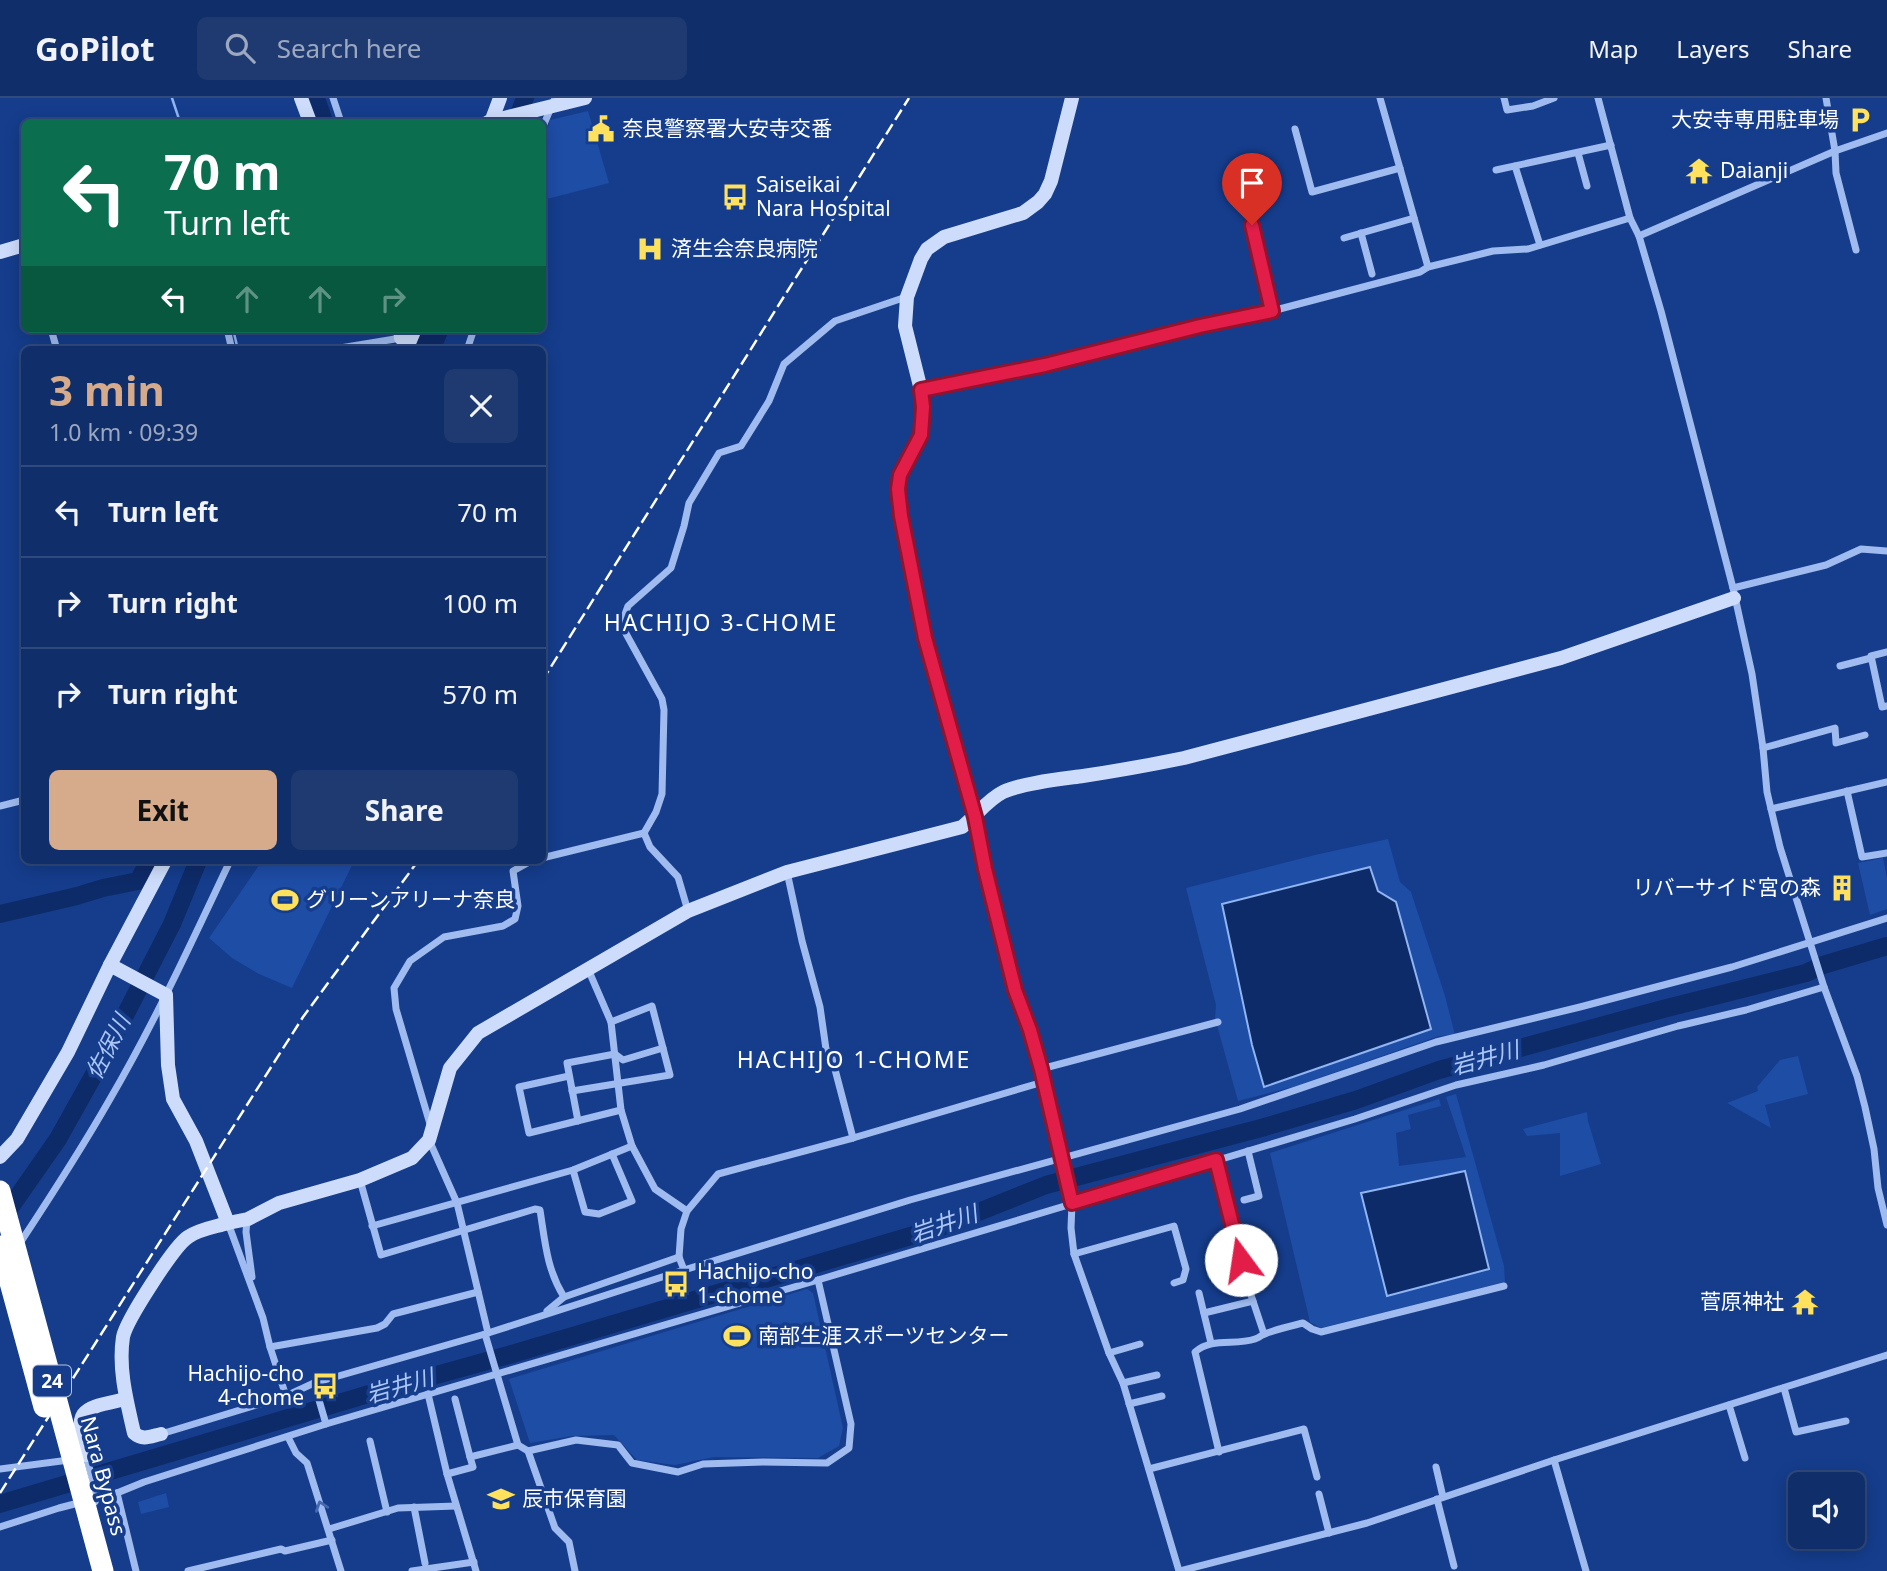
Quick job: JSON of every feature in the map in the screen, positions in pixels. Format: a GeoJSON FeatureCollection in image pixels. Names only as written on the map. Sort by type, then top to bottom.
{"type":"FeatureCollection","features":[{"type":"Feature","properties":{"kind":"highway","name":"Nara Bypass"},"geometry":{"type":"LineString","coordinates":[[0,1191],[103,1571]]}},
{"type":"Feature","properties":{"kind":"highway","name":"Nara Bypass"},"geometry":{"type":"LineString","coordinates":[[0,1246],[88,1571]]}},
{"type":"Feature","properties":{"kind":"street"},"geometry":{"type":"LineString","coordinates":[[301,98],[309,119]]}},
{"type":"Feature","properties":{"kind":"street"},"geometry":{"type":"LineString","coordinates":[[333,98],[340,119]]}},
{"type":"Feature","properties":{"kind":"street"},"geometry":{"type":"LineString","coordinates":[[493,119],[500,98]]}},
{"type":"Feature","properties":{"kind":"street"},"geometry":{"type":"LineString","coordinates":[[502,119],[585,98]]}},
{"type":"Feature","properties":{"kind":"street"},"geometry":{"type":"LineString","coordinates":[[1072,98],[1051,181],[1045,194],[1023,213],[952,233],[935,242],[921,259],[907,297],[905,326],[921,390],[921,435],[900,475],[898,489],[925,638],[975,817],[1015,990],[1041,1069],[1071,1200],[1074,1254],[1109,1353],[1123,1383],[1180,1571],[1367,1523],[1554,1460],[1887,1355]]}},
{"type":"Feature","properties":{"kind":"street"},"geometry":{"type":"LineString","coordinates":[[1380,98],[1428,267]]}},
{"type":"Feature","properties":{"kind":"street"},"geometry":{"type":"LineString","coordinates":[[1504,98],[1507,110],[1533,106],[1554,98]]}},
{"type":"Feature","properties":{"kind":"street"},"geometry":{"type":"LineString","coordinates":[[1598,98],[1630,218],[1639,236],[1671,348],[1734,593],[1752,674],[1767,792],[1780,847],[1823,985],[1857,1076],[1874,1149],[1878,1188],[1887,1225]]}},
{"type":"Feature","properties":{"kind":"street"},"geometry":{"type":"LineString","coordinates":[[1826,98],[1836,173],[1856,250]]}},
{"type":"Feature","properties":{"kind":"street"},"geometry":{"type":"LineString","coordinates":[[1295,129],[1311,192],[1400,168]]}},
{"type":"Feature","properties":{"kind":"street"},"geometry":{"type":"LineString","coordinates":[[1639,236],[1835,151],[1887,133]]}},
{"type":"Feature","properties":{"kind":"street"},"geometry":{"type":"LineString","coordinates":[[1496,170],[1611,145]]}},
{"type":"Feature","properties":{"kind":"street"},"geometry":{"type":"LineString","coordinates":[[1578,153],[1587,186]]}},
{"type":"Feature","properties":{"kind":"street"},"geometry":{"type":"LineString","coordinates":[[1515,166],[1540,245]]}},
{"type":"Feature","properties":{"kind":"street"},"geometry":{"type":"LineString","coordinates":[[1344,238],[1414,218]]}},
{"type":"Feature","properties":{"kind":"street"},"geometry":{"type":"LineString","coordinates":[[921,390],[1045,365],[1272,311],[1493,251],[1528,249],[1630,218]]}},
{"type":"Feature","properties":{"kind":"street"},"geometry":{"type":"LineString","coordinates":[[1252,225],[1272,311]]}},
{"type":"Feature","properties":{"kind":"street"},"geometry":{"type":"LineString","coordinates":[[1362,233],[1372,274]]}},
{"type":"Feature","properties":{"kind":"street"},"geometry":{"type":"LineString","coordinates":[[0,252],[21,247]]}},
{"type":"Feature","properties":{"kind":"street"},"geometry":{"type":"LineString","coordinates":[[546,857],[644,833],[656,812],[662,793],[664,710],[662,699],[624,630],[624,617],[628,606],[671,568],[689,503],[719,453],[741,446],[769,401],[785,364],[835,320],[907,297]]}},
{"type":"Feature","properties":{"kind":"street"},"geometry":{"type":"LineString","coordinates":[[358,346],[403,340]]}},
{"type":"Feature","properties":{"kind":"street"},"geometry":{"type":"LineString","coordinates":[[1887,552],[1861,549],[1826,565],[1734,593],[1561,658],[1184,758],[1040,782],[1004,792],[962,827],[787,872],[688,911],[478,1033],[450,1068],[431,1135],[412,1158],[360,1180],[279,1203],[248,1219],[201,1231],[187,1238],[168,1259],[124,1333],[121,1355],[126,1399],[134,1433],[145,1438],[161,1434],[486,1335],[910,1200],[1062,1162],[1240,1109],[1436,1042],[1810,946],[1887,918]]}},
{"type":"Feature","properties":{"kind":"street"},"geometry":{"type":"LineString","coordinates":[[1840,666],[1887,652]]}},
{"type":"Feature","properties":{"kind":"street"},"geometry":{"type":"LineString","coordinates":[[1871,658],[1882,707],[1887,706]]}},
{"type":"Feature","properties":{"kind":"street"},"geometry":{"type":"LineString","coordinates":[[1763,748],[1835,728],[1836,743],[1865,735]]}},
{"type":"Feature","properties":{"kind":"street"},"geometry":{"type":"LineString","coordinates":[[1771,809],[1887,782]]}},
{"type":"Feature","properties":{"kind":"street"},"geometry":{"type":"LineString","coordinates":[[1847,791],[1861,857],[1887,853]]}},
{"type":"Feature","properties":{"kind":"street"},"geometry":{"type":"LineString","coordinates":[[0,806],[21,801]]}},
{"type":"Feature","properties":{"kind":"street"},"geometry":{"type":"LineString","coordinates":[[644,833],[650,847],[678,877],[688,911]]}},
{"type":"Feature","properties":{"kind":"street"},"geometry":{"type":"LineString","coordinates":[[1,1151],[17,1139],[68,1052],[163,864]]}},
{"type":"Feature","properties":{"kind":"street"},"geometry":{"type":"LineString","coordinates":[[0,1273],[62,1180],[112,1097],[229,864]]}},
{"type":"Feature","properties":{"kind":"street"},"geometry":{"type":"LineString","coordinates":[[526,864],[513,871],[518,906],[514,919],[503,926],[444,937],[410,961],[394,988],[396,1009],[431,1135],[457,1203],[486,1335],[518,1445],[528,1451],[555,1528],[569,1542],[575,1571]]}},
{"type":"Feature","properties":{"kind":"street"},"geometry":{"type":"LineString","coordinates":[[787,872],[820,1007],[826,1048],[832,1058],[853,1138]]}},
{"type":"Feature","properties":{"kind":"street"},"geometry":{"type":"LineString","coordinates":[[111,965],[165,995]]}},
{"type":"Feature","properties":{"kind":"street"},"geometry":{"type":"LineString","coordinates":[[588,969],[611,1022],[621,1110],[632,1146],[655,1189],[687,1211]]}},
{"type":"Feature","properties":{"kind":"street"},"geometry":{"type":"LineString","coordinates":[[0,1527],[96,1496],[117,1493],[288,1437],[325,1421],[428,1394],[497,1371],[818,1280],[1071,1200],[1355,1119],[1455,1085],[1544,1065],[1678,1026],[1746,1010],[1823,985]]}},
{"type":"Feature","properties":{"kind":"street"},"geometry":{"type":"LineString","coordinates":[[165,995],[168,1065],[173,1099],[196,1141],[254,1291],[286,1396]]}},
{"type":"Feature","properties":{"kind":"street"},"geometry":{"type":"LineString","coordinates":[[572,1091],[670,1075],[652,1006],[611,1022]]}},
{"type":"Feature","properties":{"kind":"street"},"geometry":{"type":"LineString","coordinates":[[1041,1069],[1219,1022]]}},
{"type":"Feature","properties":{"kind":"street"},"geometry":{"type":"LineString","coordinates":[[579,1121],[567,1063],[615,1054],[623,1060],[663,1048]]}},
{"type":"Feature","properties":{"kind":"street"},"geometry":{"type":"LineString","coordinates":[[569,1076],[519,1087],[529,1133],[621,1110]]}},
{"type":"Feature","properties":{"kind":"street"},"geometry":{"type":"LineString","coordinates":[[684,1270],[679,1257],[681,1229],[687,1211],[718,1174],[853,1138],[1043,1082]]}},
{"type":"Feature","properties":{"kind":"street"},"geometry":{"type":"LineString","coordinates":[[372,1226],[573,1170],[632,1146]]}},
{"type":"Feature","properties":{"kind":"street"},"geometry":{"type":"LineString","coordinates":[[1244,1200],[1259,1196],[1248,1151]]}},
{"type":"Feature","properties":{"kind":"street"},"geometry":{"type":"LineString","coordinates":[[573,1170],[585,1212],[599,1214],[632,1201],[612,1154]]}},
{"type":"Feature","properties":{"kind":"street"},"geometry":{"type":"LineString","coordinates":[[1216,1160],[1246,1280],[1265,1334]]}},
{"type":"Feature","properties":{"kind":"street"},"geometry":{"type":"LineString","coordinates":[[360,1180],[381,1255],[535,1209],[540,1210],[549,1265],[554,1282],[564,1297]]}},
{"type":"Feature","properties":{"kind":"street"},"geometry":{"type":"LineString","coordinates":[[248,1219],[246,1232],[254,1291]]}},
{"type":"Feature","properties":{"kind":"street"},"geometry":{"type":"LineString","coordinates":[[1074,1254],[1174,1226],[1186,1269],[1183,1280],[1174,1283]]}},
{"type":"Feature","properties":{"kind":"street"},"geometry":{"type":"LineString","coordinates":[[541,1316],[564,1297],[679,1257]]}},
{"type":"Feature","properties":{"kind":"street"},"geometry":{"type":"LineString","coordinates":[[528,1451],[576,1440],[618,1445],[632,1463],[678,1472],[703,1464],[827,1463],[849,1448],[851,1424],[818,1280]]}},
{"type":"Feature","properties":{"kind":"street"},"geometry":{"type":"LineString","coordinates":[[1219,1452],[1195,1352],[1201,1346],[1256,1339],[1303,1323],[1321,1332],[1504,1286]]}},
{"type":"Feature","properties":{"kind":"street"},"geometry":{"type":"LineString","coordinates":[[270,1347],[377,1328],[393,1314],[478,1292]]}},
{"type":"Feature","properties":{"kind":"street"},"geometry":{"type":"LineString","coordinates":[[1199,1293],[1211,1343]]}},
{"type":"Feature","properties":{"kind":"street"},"geometry":{"type":"LineString","coordinates":[[1204,1313],[1253,1301]]}},
{"type":"Feature","properties":{"kind":"street"},"geometry":{"type":"LineString","coordinates":[[1109,1353],[1140,1344]]}},
{"type":"Feature","properties":{"kind":"street"},"geometry":{"type":"LineString","coordinates":[[1123,1383],[1157,1376]]}},
{"type":"Feature","properties":{"kind":"street"},"geometry":{"type":"LineString","coordinates":[[315,1386],[325,1421]]}},
{"type":"Feature","properties":{"kind":"street"},"geometry":{"type":"LineString","coordinates":[[1784,1388],[1796,1433],[1846,1421]]}},
{"type":"Feature","properties":{"kind":"street"},"geometry":{"type":"LineString","coordinates":[[428,1394],[447,1474],[476,1571]]}},
{"type":"Feature","properties":{"kind":"street"},"geometry":{"type":"LineString","coordinates":[[1129,1404],[1162,1396]]}},
{"type":"Feature","properties":{"kind":"street"},"geometry":{"type":"LineString","coordinates":[[103,1571],[89,1518],[96,1496],[80,1424],[89,1408],[126,1399]]}},
{"type":"Feature","properties":{"kind":"street"},"geometry":{"type":"LineString","coordinates":[[447,1474],[472,1467],[455,1399]]}},
{"type":"Feature","properties":{"kind":"street"},"geometry":{"type":"LineString","coordinates":[[1729,1405],[1745,1458]]}},
{"type":"Feature","properties":{"kind":"street"},"geometry":{"type":"LineString","coordinates":[[1149,1469],[1304,1429],[1317,1477]]}},
{"type":"Feature","properties":{"kind":"street"},"geometry":{"type":"LineString","coordinates":[[288,1437],[296,1452],[307,1463],[341,1571]]}},
{"type":"Feature","properties":{"kind":"street"},"geometry":{"type":"LineString","coordinates":[[370,1441],[387,1512]]}},
{"type":"Feature","properties":{"kind":"street"},"geometry":{"type":"LineString","coordinates":[[470,1457],[518,1445]]}},
{"type":"Feature","properties":{"kind":"street"},"geometry":{"type":"LineString","coordinates":[[0,1469],[86,1458]]}},
{"type":"Feature","properties":{"kind":"street"},"geometry":{"type":"LineString","coordinates":[[1554,1460],[1586,1571]]}},
{"type":"Feature","properties":{"kind":"street"},"geometry":{"type":"LineString","coordinates":[[1436,1467],[1454,1566]]}},
{"type":"Feature","properties":{"kind":"street"},"geometry":{"type":"LineString","coordinates":[[117,1493],[136,1571]]}},
{"type":"Feature","properties":{"kind":"street"},"geometry":{"type":"LineString","coordinates":[[1319,1494],[1329,1533]]}},
{"type":"Feature","properties":{"kind":"street"},"geometry":{"type":"LineString","coordinates":[[329,1529],[398,1508],[456,1506]]}},
{"type":"Feature","properties":{"kind":"street"},"geometry":{"type":"LineString","coordinates":[[414,1507],[425,1563]]}},
{"type":"Feature","properties":{"kind":"street"},"geometry":{"type":"LineString","coordinates":[[188,1571],[332,1540]]}},
{"type":"Feature","properties":{"kind":"street"},"geometry":{"type":"LineString","coordinates":[[412,1571],[474,1562]]}},
{"type":"Feature","properties":{"kind":"shaded area"},"geometry":{"type":"Polygon","coordinates":[[[588,111],[609,183],[546,199],[546,135],[550,120],[588,111]]]}},
{"type":"Feature","properties":{"kind":"shaded area"},"geometry":{"type":"Polygon","coordinates":[[[1388,839],[1400,882],[1411,892],[1455,1035],[1439,1036],[1293,1087],[1238,1101],[1215,1018],[1216,1005],[1186,888],[1388,839]],[[1371,867],[1264,1087],[1430,1029],[1371,867]]]}},
{"type":"Feature","properties":{"kind":"shaded area"},"geometry":{"type":"Polygon","coordinates":[[[1883,858],[1887,878],[1887,909],[1870,915],[1858,863],[1883,858]]]}},
{"type":"Feature","properties":{"kind":"shaded area","name":"グリーンアリーナ奈良"},"geometry":{"type":"Polygon","coordinates":[[[260,864],[353,864],[292,988],[259,974],[232,958],[209,938],[260,864]]]}},
{"type":"Feature","properties":{"kind":"shaded area"},"geometry":{"type":"Polygon","coordinates":[[[1370,867],[1378,891],[1396,902],[1431,1029],[1264,1087],[1252,1045],[1222,904],[1370,867]]]}},
{"type":"Feature","properties":{"kind":"shaded area"},"geometry":{"type":"Polygon","coordinates":[[[1798,1056],[1808,1094],[1765,1105],[1771,1128],[1727,1103],[1758,1091],[1757,1087],[1780,1060],[1798,1056]]]}},
{"type":"Feature","properties":{"kind":"shaded area"},"geometry":{"type":"Polygon","coordinates":[[[1456,1094],[1504,1266],[1505,1282],[1321,1328],[1310,1322],[1270,1153],[1439,1099],[1441,1106],[1408,1115],[1411,1129],[1396,1133],[1399,1166],[1466,1157],[1446,1097],[1456,1094]],[[1465,1171],[1362,1193],[1489,1269],[1465,1171]]]}},
{"type":"Feature","properties":{"kind":"shaded area"},"geometry":{"type":"Polygon","coordinates":[[[1587,1112],[1601,1164],[1560,1176],[1560,1133],[1527,1136],[1523,1129],[1587,1112]]]}},
{"type":"Feature","properties":{"kind":"shaded area"},"geometry":{"type":"Polygon","coordinates":[[[1465,1171],[1489,1269],[1387,1296],[1361,1193],[1465,1171]]]}},
{"type":"Feature","properties":{"kind":"shaded area","name":"南部生涯スポーツセンター"},"geometry":{"type":"Polygon","coordinates":[[[807,1289],[813,1293],[843,1428],[839,1446],[818,1458],[714,1457],[675,1465],[637,1460],[614,1435],[572,1436],[530,1443],[509,1379],[807,1289]]]}},
{"type":"Feature","properties":{"kind":"shaded area"},"geometry":{"type":"Polygon","coordinates":[[[166,1493],[169,1507],[141,1514],[138,1502],[166,1493]]]}},
{"type":"Feature","properties":{"kind":"waterway"},"geometry":{"type":"LineString","coordinates":[[172,98],[179,119]]}},
{"type":"Feature","properties":{"kind":"waterway"},"geometry":{"type":"LineString","coordinates":[[316,98],[323,119]]}},
{"type":"Feature","properties":{"kind":"waterway","name":"佐保川"},"geometry":{"type":"LineString","coordinates":[[517,119],[525,98]]}},
{"type":"Feature","properties":{"kind":"waterway"},"geometry":{"type":"LineString","coordinates":[[234,333],[237,346]]}},
{"type":"Feature","properties":{"kind":"waterway"},"geometry":{"type":"LineString","coordinates":[[420,333],[421,346]]}},
{"type":"Feature","properties":{"kind":"waterway","name":"佐保川"},"geometry":{"type":"LineString","coordinates":[[433,346],[438,333]]}},
{"type":"Feature","properties":{"kind":"waterway"},"geometry":{"type":"LineString","coordinates":[[0,914],[138,881],[147,864]]}},
{"type":"Feature","properties":{"kind":"waterway","name":"佐保川"},"geometry":{"type":"LineString","coordinates":[[0,1222],[58,1139],[101,1062],[172,924],[197,864]]}},
{"type":"Feature","properties":{"kind":"waterway","name":"岩井川"},"geometry":{"type":"LineString","coordinates":[[0,1504],[941,1227],[1046,1185],[1261,1128],[1356,1100],[1439,1070],[1806,973],[1823,965],[1887,946]]}},
{"type":"Feature","properties":{"kind":"railway"},"geometry":{"type":"LineString","coordinates":[[546,675],[909,98]]}},
{"type":"Feature","properties":{"kind":"railway"},"geometry":{"type":"LineString","coordinates":[[0,1493],[303,1017],[416,864]]}},
{"type":"Feature","properties":{"kind":"place","name":"大安寺専用駐車場"},"geometry":{"type":"Point","coordinates":[1860,120]}},
{"type":"Feature","properties":{"kind":"place","name":"奈良警察署大安寺交番"},"geometry":{"type":"Point","coordinates":[601,129]}},
{"type":"Feature","properties":{"kind":"place","name":"Daianji"},"geometry":{"type":"Point","coordinates":[1699,171]}},
{"type":"Feature","properties":{"kind":"place","name":"Saiseikai Nara Hospital"},"geometry":{"type":"Point","coordinates":[735,197]}},
{"type":"Feature","properties":{"kind":"place","name":"済生会奈良病院"},"geometry":{"type":"Point","coordinates":[650,249]}},
{"type":"Feature","properties":{"kind":"place","name":"リバーサイド宮の森"},"geometry":{"type":"Point","coordinates":[1842,888]}},
{"type":"Feature","properties":{"kind":"place","name":"グリーンアリーナ奈良"},"geometry":{"type":"Point","coordinates":[285,900]}},
{"type":"Feature","properties":{"kind":"place","name":"Hachijo-cho 1-chome"},"geometry":{"type":"Point","coordinates":[676,1284]}},
{"type":"Feature","properties":{"kind":"place","name":"菅原神社"},"geometry":{"type":"Point","coordinates":[1805,1302]}},
{"type":"Feature","properties":{"kind":"place","name":"南部生涯スポーツセンター"},"geometry":{"type":"Point","coordinates":[737,1336]}},
{"type":"Feature","properties":{"kind":"place","name":"Hachijo-cho 4-chome"},"geometry":{"type":"Point","coordinates":[325,1386]}},
{"type":"Feature","properties":{"kind":"place","name":"辰市保育園"},"geometry":{"type":"Point","coordinates":[501,1499]}},
{"type":"Feature","properties":{"kind":"district","name":"HACHIJO 3-CHOME"},"geometry":{"type":"Point","coordinates":[721,623]}},
{"type":"Feature","properties":{"kind":"district","name":"HACHIJO 1-CHOME"},"geometry":{"type":"Point","coordinates":[854,1060]}},
{"type":"Feature","properties":{"kind":"route"},"geometry":{"type":"LineString","coordinates":[[1241,1260],[1216,1160],[1072,1203],[1041,1069],[1015,990],[975,817],[925,638],[898,489],[900,475],[921,435],[921,390],[1045,365],[1272,311],[1252,225]]}}]}
